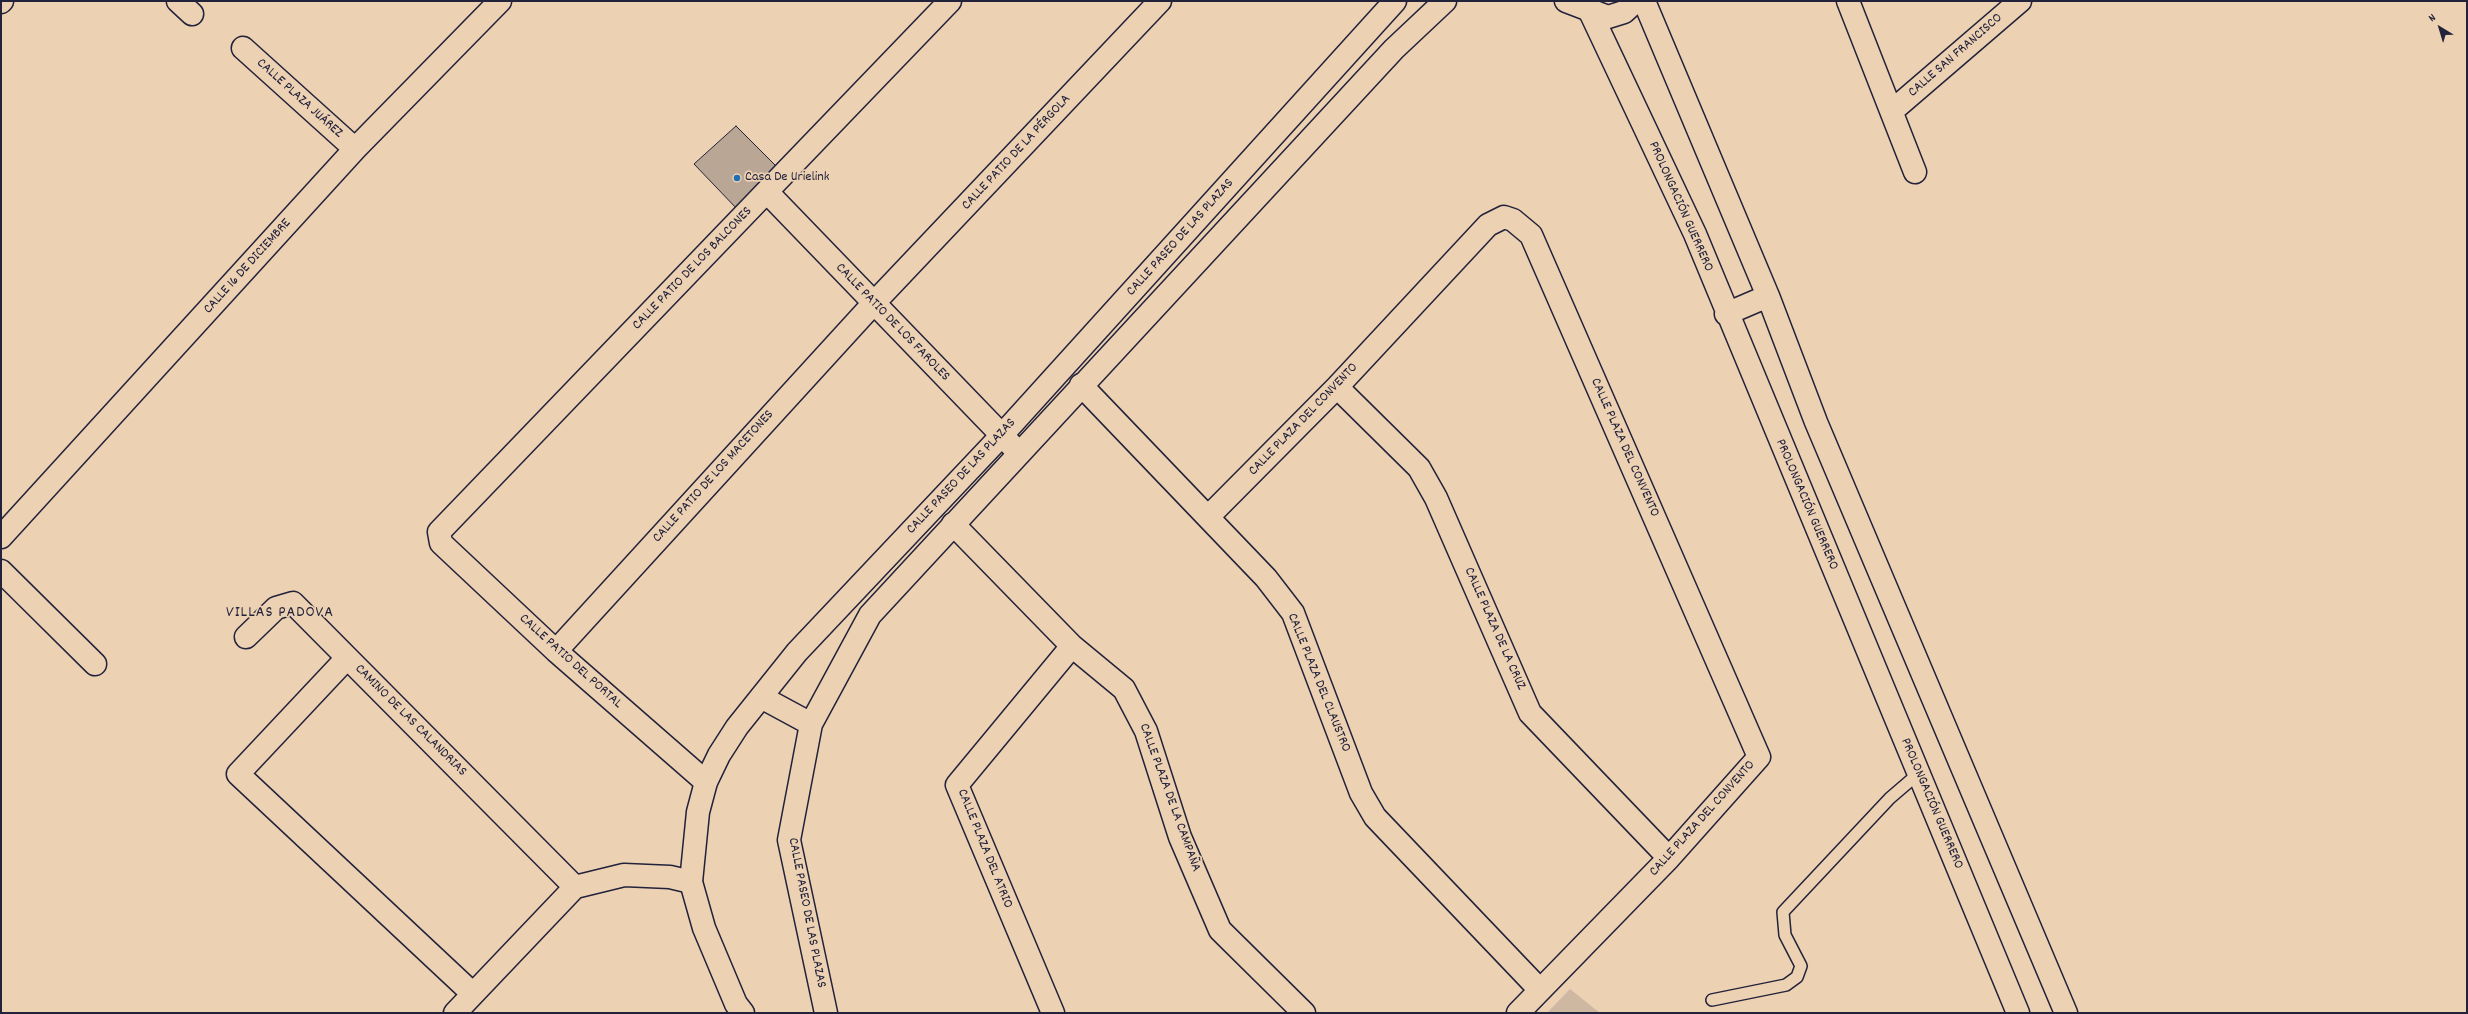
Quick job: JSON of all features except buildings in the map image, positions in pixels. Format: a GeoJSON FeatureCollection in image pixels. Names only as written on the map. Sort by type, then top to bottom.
{"type":"FeatureCollection","features":[{"type":"Feature","properties":{"kind":"street","name":"CALLE 16 DE DICIEMBRE"},"geometry":{"type":"LineString","coordinates":[[2,535],[355,149],[500,1]]}},
{"type":"Feature","properties":{"kind":"street","name":"CALLE PATIO DE LOS BALCONES"},"geometry":{"type":"LineString","coordinates":[[439,539],[439,532],[950,1]]}},
{"type":"Feature","properties":{"kind":"street","name":"CALLE PATIO DE LA PÉRGOLA"},"geometry":{"type":"LineString","coordinates":[[873,304],[1160,1]]}},
{"type":"Feature","properties":{"kind":"street","name":"CALLE PASEO DE LAS PLAZAS"},"geometry":{"type":"LineString","coordinates":[[743,1013],[736,1004],[704,928],[691,882],[694,840],[706,782],[719,755],[737,727],[802,646],[1002,435],[1395,1]]}},
{"type":"Feature","properties":{"kind":"street","name":"CALLE PASEO DE LAS PLAZAS"},"geometry":{"type":"LineString","coordinates":[[824,1012],[789,840],[811,724],[870,615],[1081,385],[1394,49],[1445,1]]}},
{"type":"Feature","properties":{"kind":"street"},"geometry":{"type":"LineString","coordinates":[[1566,1],[1587,6],[1608,17],[1616,16],[1624,12],[1636,1]]}},
{"type":"Feature","properties":{"kind":"street"},"geometry":{"type":"LineString","coordinates":[[1644,1],[1768,296],[1819,429],[2066,1013]]}},
{"type":"Feature","properties":{"kind":"street"},"geometry":{"type":"LineString","coordinates":[[1848,1],[1892,110],[1915,172]]}},
{"type":"Feature","properties":{"kind":"street","name":"CALLE SAN FRANCISCO"},"geometry":{"type":"LineString","coordinates":[[1892,110],[2020,1]]}},
{"type":"Feature","properties":{"kind":"street","name":"PROLONGACIÓN GUERRERO"},"geometry":{"type":"LineString","coordinates":[[1587,6],[1694,234],[2018,1013]]}},
{"type":"Feature","properties":{"kind":"street","name":"CALLE PLAZA JUÁREZ"},"geometry":{"type":"LineString","coordinates":[[243,48],[355,149]]}},
{"type":"Feature","properties":{"kind":"street","name":"CALLE PATIO DE LOS FAROLES"},"geometry":{"type":"LineString","coordinates":[[767,192],[873,304],[1019,453]]}},
{"type":"Feature","properties":{"kind":"street","name":"CALLE PLAZA DEL CONVENTO"},"geometry":{"type":"LineString","coordinates":[[1208,517],[1337,388],[1488,225],[1504,217],[1513,220],[1531,235],[1759,757],[1669,858],[1518,1013]]}},
{"type":"Feature","properties":{"kind":"street"},"geometry":{"type":"LineString","coordinates":[[1726,314],[1768,296]]}},
{"type":"Feature","properties":{"kind":"street","name":"CALLE PATIO DE LOS MACETONES"},"geometry":{"type":"LineString","coordinates":[[556,651],[873,304]]}},
{"type":"Feature","properties":{"kind":"street","name":"CALLE PLAZA DEL CLAUSTRO"},"geometry":{"type":"LineString","coordinates":[[1081,385],[1266,578],[1293,614],[1361,792],[1375,817],[1540,990]]}},
{"type":"Feature","properties":{"kind":"street","name":"CALLE PLAZA DE LA CRUZ"},"geometry":{"type":"LineString","coordinates":[[1337,388],[1419,468],[1436,498],[1530,713],[1669,858]]}},
{"type":"Feature","properties":{"kind":"street","name":"CALLE PLAZA DE LA CAMPAÑA"},"geometry":{"type":"LineString","coordinates":[[953,524],[1072,646],[1124,689],[1146,730],[1180,837],[1220,930],[1304,1013]]}},
{"type":"Feature","properties":{"kind":"street","name":"CALLE PATIO DEL PORTAL"},"geometry":{"type":"LineString","coordinates":[[439,539],[440,543],[556,651],[706,782]]}},
{"type":"Feature","properties":{"kind":"street"},"geometry":{"type":"LineString","coordinates":[[1,571],[95,664]]}},
{"type":"Feature","properties":{"kind":"street"},"geometry":{"type":"LineString","coordinates":[[246,637],[276,608],[293,603],[347,658]]}},
{"type":"Feature","properties":{"kind":"street","name":"CALLE PLAZA DEL ATRIO"},"geometry":{"type":"LineString","coordinates":[[1053,1013],[957,785],[1072,646]]}},
{"type":"Feature","properties":{"kind":"street","name":"CAMINO DE LAS CALANDRIAS"},"geometry":{"type":"LineString","coordinates":[[473,994],[238,774],[347,658],[575,886]]}},
{"type":"Feature","properties":{"kind":"street"},"geometry":{"type":"LineString","coordinates":[[761,697],[811,724]]}},
{"type":"Feature","properties":{"kind":"street"},"geometry":{"type":"LineString","coordinates":[[455,1013],[575,886],[624,875],[670,877],[691,882]]}},
{"type":"Feature","properties":{"kind":"lane"},"geometry":{"type":"LineString","coordinates":[[1712,1000],[1786,985],[1797,977],[1801,966],[1785,935],[1783,912],[1890,798],[1918,774]]}},
{"type":"Feature","properties":{"kind":"shaded area"},"geometry":{"type":"Polygon","coordinates":[[[1570,989],[1600,1013],[1547,1013],[1570,989]]]}},
{"type":"Feature","properties":{"kind":"place","name":"Casa De Urielink"},"geometry":{"type":"Point","coordinates":[737,178]}},
{"type":"Feature","properties":{"kind":"district","name":"VILLAS PADOVA"},"geometry":{"type":"Point","coordinates":[280,614]}}]}
